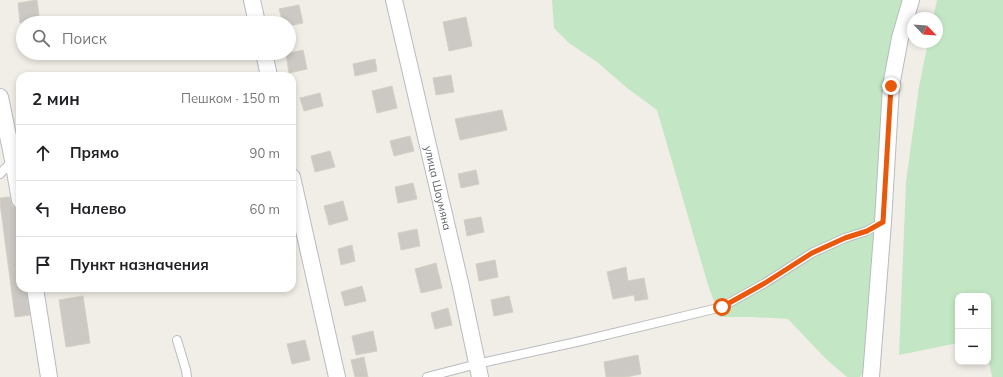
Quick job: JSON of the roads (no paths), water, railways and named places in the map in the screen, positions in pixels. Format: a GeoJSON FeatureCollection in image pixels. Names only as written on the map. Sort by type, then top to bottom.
{"type":"FeatureCollection","features":[{"type":"Feature","properties":{"kind":"street"},"geometry":{"type":"LineString","coordinates":[[252,0],[255,16]]}},
{"type":"Feature","properties":{"kind":"street","name":"улица Шаумяна"},"geometry":{"type":"LineString","coordinates":[[394,0],[461,287],[478,370]]}},
{"type":"Feature","properties":{"kind":"street"},"geometry":{"type":"LineString","coordinates":[[871,377],[883,222],[891,86],[900,38],[910,0]]}},
{"type":"Feature","properties":{"kind":"street"},"geometry":{"type":"LineString","coordinates":[[266,60],[268,72]]}},
{"type":"Feature","properties":{"kind":"street"},"geometry":{"type":"LineString","coordinates":[[0,97],[16,177]]}},
{"type":"Feature","properties":{"kind":"street"},"geometry":{"type":"LineString","coordinates":[[296,195],[337,377]]}},
{"type":"Feature","properties":{"kind":"street"},"geometry":{"type":"LineString","coordinates":[[36,292],[49,377]]}},
{"type":"Feature","properties":{"kind":"lane"},"geometry":{"type":"LineString","coordinates":[[0,174],[13,160]]}},
{"type":"Feature","properties":{"kind":"lane"},"geometry":{"type":"LineString","coordinates":[[427,377],[478,370],[581,341],[722,307],[765,283],[812,253],[845,238],[867,231],[883,222]]}},
{"type":"Feature","properties":{"kind":"lane"},"geometry":{"type":"LineString","coordinates":[[177,340],[187,377]]}}]}
